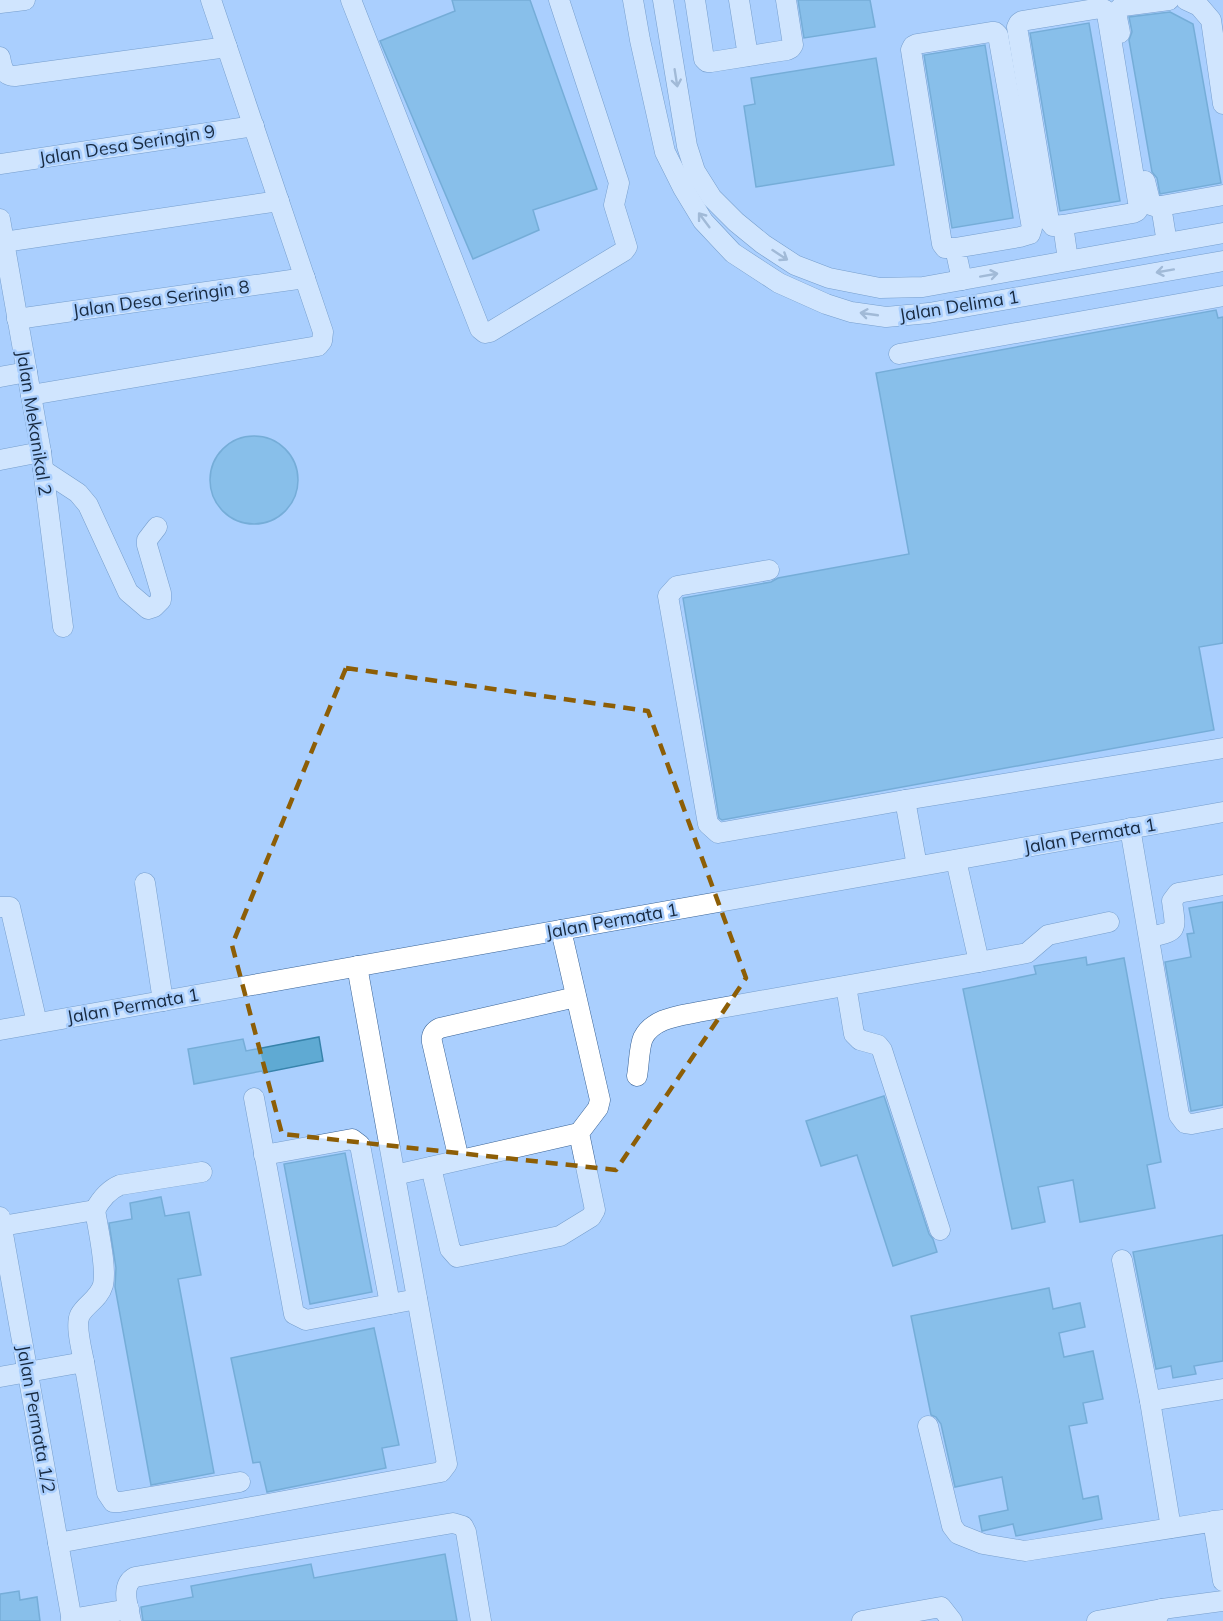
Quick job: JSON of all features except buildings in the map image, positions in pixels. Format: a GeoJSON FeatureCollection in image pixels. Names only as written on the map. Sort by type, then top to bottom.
{"type":"FeatureCollection","features":[{"type":"Feature","properties":{"kind":"street"},"geometry":{"type":"LineString","coordinates":[[0,3],[25,0]]}},
{"type":"Feature","properties":{"kind":"street"},"geometry":{"type":"LineString","coordinates":[[31,395],[318,346],[322,341],[323,332],[211,0]]}},
{"type":"Feature","properties":{"kind":"street"},"geometry":{"type":"LineString","coordinates":[[351,0],[480,329],[485,333],[624,251],[627,247],[614,205],[619,183],[559,0]]}},
{"type":"Feature","properties":{"kind":"street","name":"Jalan Delima 1"},"geometry":{"type":"LineString","coordinates":[[633,0],[665,152],[683,188],[703,220],[734,253],[779,283],[826,304],[851,312],[886,317],[929,313],[1223,261]]}},
{"type":"Feature","properties":{"kind":"street","name":"Jalan Delima 1"},"geometry":{"type":"LineString","coordinates":[[663,0],[687,146],[695,171],[712,198],[736,222],[763,244],[795,265],[829,278],[879,288],[923,287],[1223,233]]}},
{"type":"Feature","properties":{"kind":"street"},"geometry":{"type":"LineString","coordinates":[[695,0],[704,58],[707,62],[791,48],[793,45],[786,0]]}},
{"type":"Feature","properties":{"kind":"street"},"geometry":{"type":"LineString","coordinates":[[739,0],[748,56]]}},
{"type":"Feature","properties":{"kind":"street"},"geometry":{"type":"LineString","coordinates":[[1169,0],[1123,6],[1117,11],[1149,202],[1151,206],[1161,206],[1223,195]]}},
{"type":"Feature","properties":{"kind":"street"},"geometry":{"type":"LineString","coordinates":[[1186,0],[1199,6],[1211,20],[1223,104]]}},
{"type":"Feature","properties":{"kind":"street"},"geometry":{"type":"LineString","coordinates":[[1101,8],[1107,14],[1139,208],[1133,213],[1062,225],[1053,226],[1049,221],[1017,27],[1022,21],[1101,8]]}},
{"type":"Feature","properties":{"kind":"street"},"geometry":{"type":"LineString","coordinates":[[995,32],[998,35],[1032,228],[1030,234],[1020,237],[955,248],[945,248],[942,244],[912,50],[917,44],[995,32]]}},
{"type":"Feature","properties":{"kind":"street"},"geometry":{"type":"LineString","coordinates":[[640,40],[669,35]]}},
{"type":"Feature","properties":{"kind":"street"},"geometry":{"type":"LineString","coordinates":[[0,57],[3,71],[15,76],[227,48]]}},
{"type":"Feature","properties":{"kind":"street","name":"Jalan Desa Seringin 9"},"geometry":{"type":"LineString","coordinates":[[0,164],[254,126]]}},
{"type":"Feature","properties":{"kind":"street"},"geometry":{"type":"LineString","coordinates":[[2,231],[279,201]]}},
{"type":"Feature","properties":{"kind":"street"},"geometry":{"type":"LineString","coordinates":[[1161,206],[1167,243]]}},
{"type":"Feature","properties":{"kind":"street"},"geometry":{"type":"LineString","coordinates":[[1062,225],[1068,260]]}},
{"type":"Feature","properties":{"kind":"street","name":"Jalan Mekanikal 2"},"geometry":{"type":"LineString","coordinates":[[2,231],[11,311],[27,372],[42,461],[63,627]]}},
{"type":"Feature","properties":{"kind":"street"},"geometry":{"type":"LineString","coordinates":[[955,248],[962,280]]}},
{"type":"Feature","properties":{"kind":"street","name":"Jalan Desa Seringin 8"},"geometry":{"type":"LineString","coordinates":[[11,311],[305,278]]}},
{"type":"Feature","properties":{"kind":"street"},"geometry":{"type":"LineString","coordinates":[[899,354],[1223,296]]}},
{"type":"Feature","properties":{"kind":"street"},"geometry":{"type":"LineString","coordinates":[[0,377],[27,372]]}},
{"type":"Feature","properties":{"kind":"street"},"geometry":{"type":"LineString","coordinates":[[0,460],[42,461],[78,493],[88,505],[128,592],[148,609],[159,604],[161,600],[147,545],[147,540],[157,527]]}},
{"type":"Feature","properties":{"kind":"street"},"geometry":{"type":"LineString","coordinates":[[769,570],[677,586],[668,596],[708,824],[718,833],[1223,748]]}},
{"type":"Feature","properties":{"kind":"street"},"geometry":{"type":"LineString","coordinates":[[905,800],[917,866]]}},
{"type":"Feature","properties":{"kind":"street","name":"Jalan Permata 1"},"geometry":{"type":"LineString","coordinates":[[0,1030],[1223,812]]}},
{"type":"Feature","properties":{"kind":"street"},"geometry":{"type":"LineString","coordinates":[[1130,828],[1179,1114],[1185,1123],[1192,1124],[1223,1118]]}},
{"type":"Feature","properties":{"kind":"street"},"geometry":{"type":"LineString","coordinates":[[956,860],[979,962]]}},
{"type":"Feature","properties":{"kind":"street"},"geometry":{"type":"LineString","coordinates":[[145,882],[164,1001]]}},
{"type":"Feature","properties":{"kind":"street"},"geometry":{"type":"LineString","coordinates":[[1149,937],[1169,933],[1174,928],[1172,901],[1178,893],[1223,885]]}},
{"type":"Feature","properties":{"kind":"street"},"geometry":{"type":"LineString","coordinates":[[0,907],[10,907],[37,1023]]}},
{"type":"Feature","properties":{"kind":"street"},"geometry":{"type":"LineString","coordinates":[[637,1076],[642,1039],[663,1020],[1027,953],[1048,934],[1109,922]]}},
{"type":"Feature","properties":{"kind":"street"},"geometry":{"type":"LineString","coordinates":[[395,1175],[579,1133],[598,1108],[600,1100],[561,930]]}},
{"type":"Feature","properties":{"kind":"street"},"geometry":{"type":"LineString","coordinates":[[58,1543],[441,1472],[447,1464],[357,966]]}},
{"type":"Feature","properties":{"kind":"street"},"geometry":{"type":"LineString","coordinates":[[846,986],[854,1034],[860,1040],[878,1045],[882,1050],[940,1230]]}},
{"type":"Feature","properties":{"kind":"street"},"geometry":{"type":"LineString","coordinates":[[459,1160],[432,1042],[434,1032],[440,1028],[576,997]]}},
{"type":"Feature","properties":{"kind":"street"},"geometry":{"type":"LineString","coordinates":[[254,1098],[294,1314],[306,1320],[417,1299]]}},
{"type":"Feature","properties":{"kind":"street"},"geometry":{"type":"LineString","coordinates":[[431,1167],[450,1250],[457,1257],[560,1236],[591,1217],[595,1210],[579,1133]]}},
{"type":"Feature","properties":{"kind":"street"},"geometry":{"type":"LineString","coordinates":[[264,1155],[352,1139],[360,1145],[390,1304]]}},
{"type":"Feature","properties":{"kind":"street"},"geometry":{"type":"LineString","coordinates":[[202,1172],[120,1185],[111,1189],[99,1202],[95,1210],[104,1269],[103,1285],[97,1297],[80,1315],[78,1323],[107,1493],[113,1502],[240,1482]]}},
{"type":"Feature","properties":{"kind":"street"},"geometry":{"type":"LineString","coordinates":[[1,1221],[95,1210]]}},
{"type":"Feature","properties":{"kind":"street","name":"Jalan Permata 1/2"},"geometry":{"type":"LineString","coordinates":[[1,1221],[71,1620]]}},
{"type":"Feature","properties":{"kind":"street"},"geometry":{"type":"LineString","coordinates":[[1122,1260],[1150,1401],[1171,1528]]}},
{"type":"Feature","properties":{"kind":"street"},"geometry":{"type":"LineString","coordinates":[[0,1377],[84,1362]]}},
{"type":"Feature","properties":{"kind":"street"},"geometry":{"type":"LineString","coordinates":[[1150,1401],[1223,1389]]}},
{"type":"Feature","properties":{"kind":"street"},"geometry":{"type":"LineString","coordinates":[[928,1426],[952,1526],[958,1534],[983,1544],[1025,1551],[1218,1520],[1223,1581]]}},
{"type":"Feature","properties":{"kind":"street"},"geometry":{"type":"LineString","coordinates":[[71,1620],[130,1615],[126,1586],[129,1580],[135,1577],[453,1523],[463,1526],[466,1532],[481,1621]]}},
{"type":"Feature","properties":{"kind":"street"},"geometry":{"type":"LineString","coordinates":[[1096,1621],[1158,1615],[1223,1601]]}},
{"type":"Feature","properties":{"kind":"street"},"geometry":{"type":"LineString","coordinates":[[862,1621],[941,1607],[952,1621]]}},
{"type":"Feature","properties":{"kind":"highlighted area"},"geometry":{"type":"Polygon","coordinates":[[[346,668],[648,711],[746,978],[616,1170],[282,1134],[232,945],[346,668]]]}}]}
